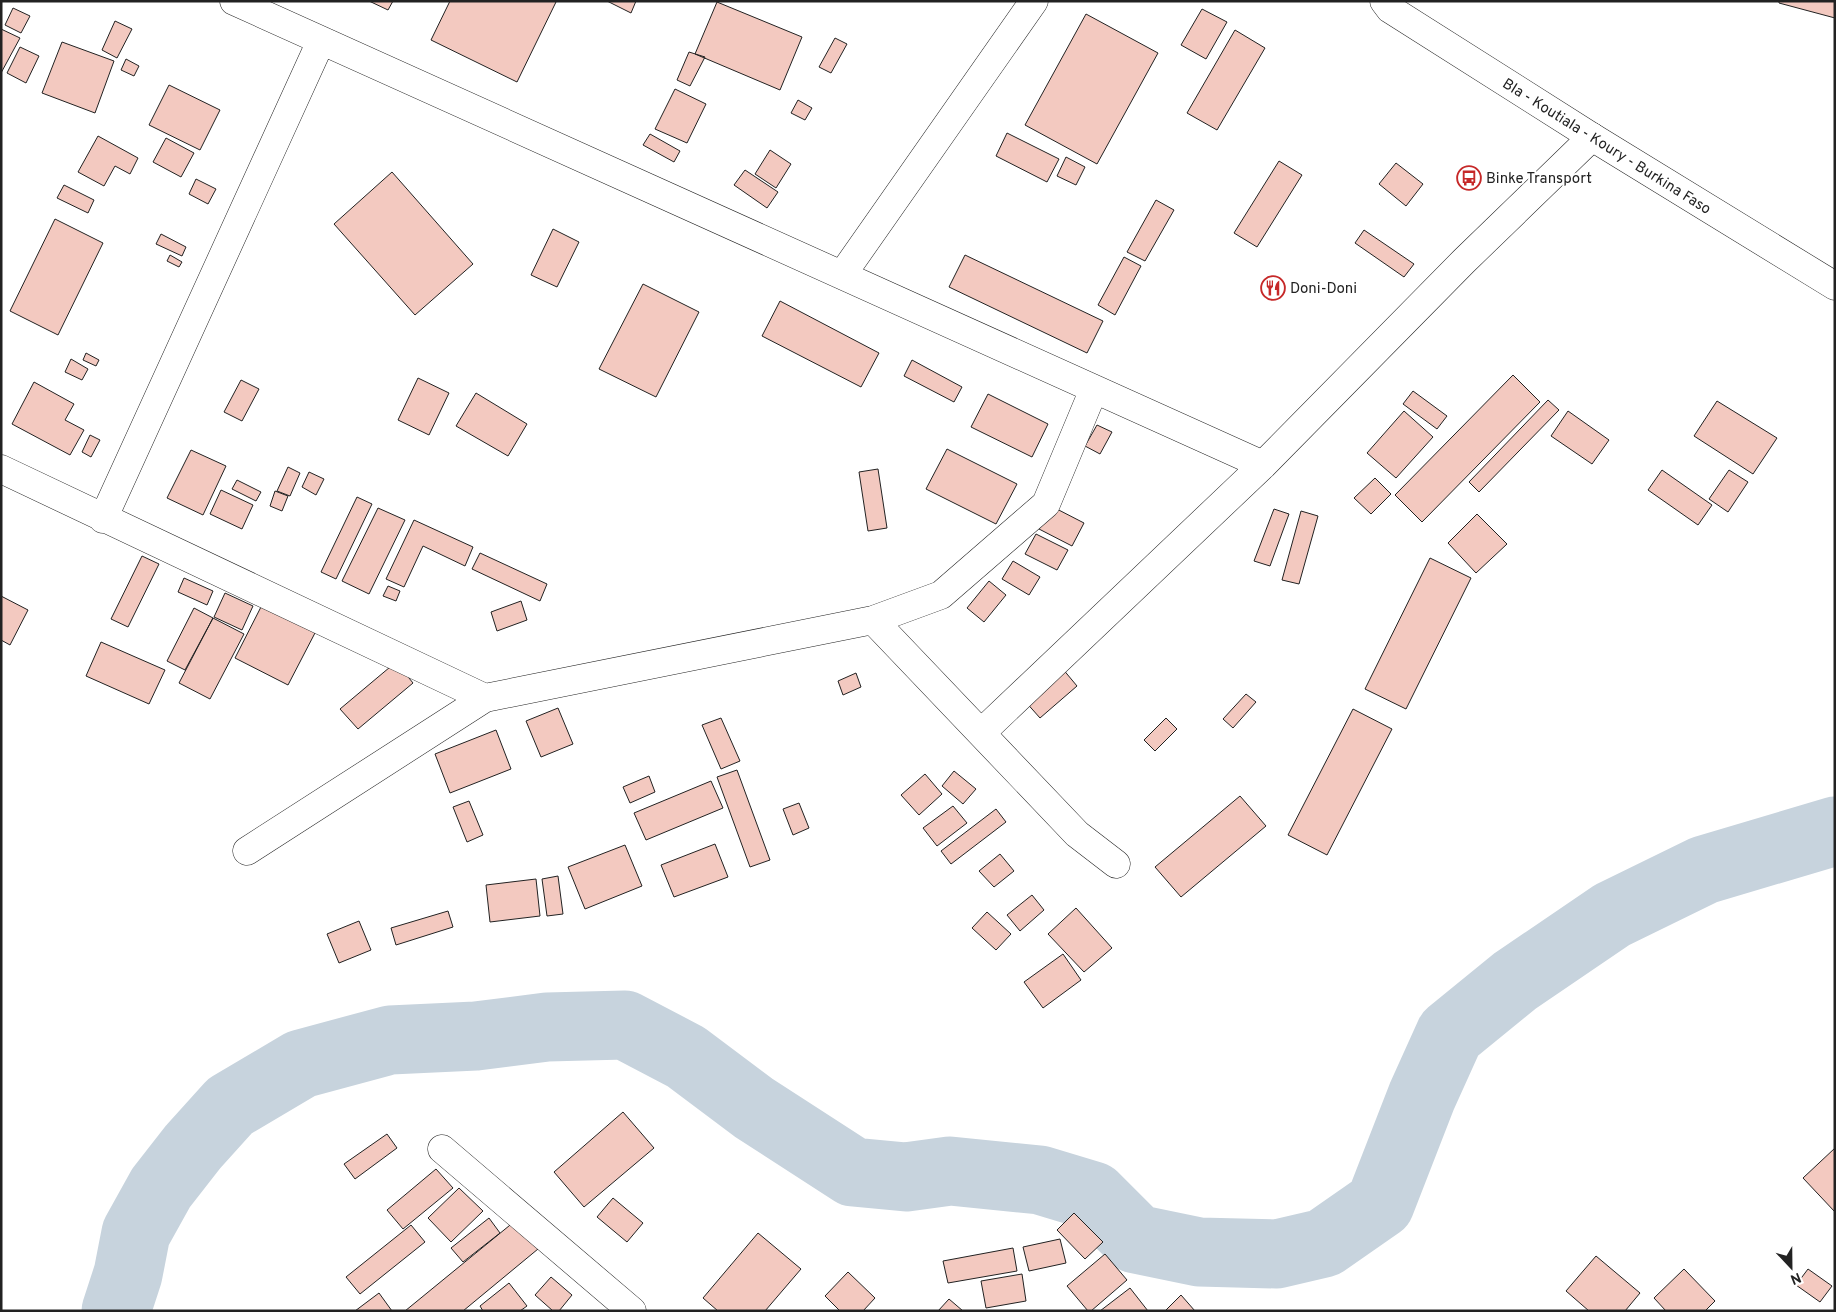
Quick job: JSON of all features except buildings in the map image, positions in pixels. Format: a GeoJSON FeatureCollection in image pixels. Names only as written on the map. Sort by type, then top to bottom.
{"type":"FeatureCollection","features":[{"type":"Feature","properties":{"kind":"street"},"geometry":{"type":"LineString","coordinates":[[234,1],[1263,465]]}},
{"type":"Feature","properties":{"kind":"street"},"geometry":{"type":"LineString","coordinates":[[842,275],[1034,1]]}},
{"type":"Feature","properties":{"kind":"street","name":"Bla - Koutiala - Koury - Burkina Faso"},"geometry":{"type":"LineString","coordinates":[[1384,1],[1390,9],[1592,137],[1835,286]]}},
{"type":"Feature","properties":{"kind":"street"},"geometry":{"type":"LineString","coordinates":[[103,519],[321,41]]}},
{"type":"Feature","properties":{"kind":"street"},"geometry":{"type":"LineString","coordinates":[[981,733],[1263,465],[1464,262],[1592,137]]}},
{"type":"Feature","properties":{"kind":"street"},"geometry":{"type":"LineString","coordinates":[[247,851],[485,698],[872,620],[941,595],[1046,504],[1094,389]]}},
{"type":"Feature","properties":{"kind":"street"},"geometry":{"type":"LineString","coordinates":[[1,469],[103,519],[485,698]]}},
{"type":"Feature","properties":{"kind":"street"},"geometry":{"type":"LineString","coordinates":[[872,620],[1077,834],[1116,864]]}},
{"type":"Feature","properties":{"kind":"street"},"geometry":{"type":"LineString","coordinates":[[442,1149],[632,1311]]}},
{"type":"Feature","properties":{"kind":"waterway"},"geometry":{"type":"LineString","coordinates":[[116,1311],[128,1274],[136,1233],[161,1188],[193,1147],[230,1106],[301,1064],[390,1040],[476,1036],[547,1027],[625,1025],[686,1057],[754,1108],[853,1172],[906,1177],[950,1171],[1040,1180],[1093,1196],[1136,1239],[1199,1252],[1277,1254],[1324,1243],[1380,1204],[1422,1096],[1450,1034],[1515,981],[1612,915],[1704,870],[1835,831]]}},
{"type":"Feature","properties":{"kind":"place","name":"Binke Transport"},"geometry":{"type":"Point","coordinates":[1469,178]}},
{"type":"Feature","properties":{"kind":"place","name":"Doni-Doni"},"geometry":{"type":"Point","coordinates":[1273,288]}}]}
